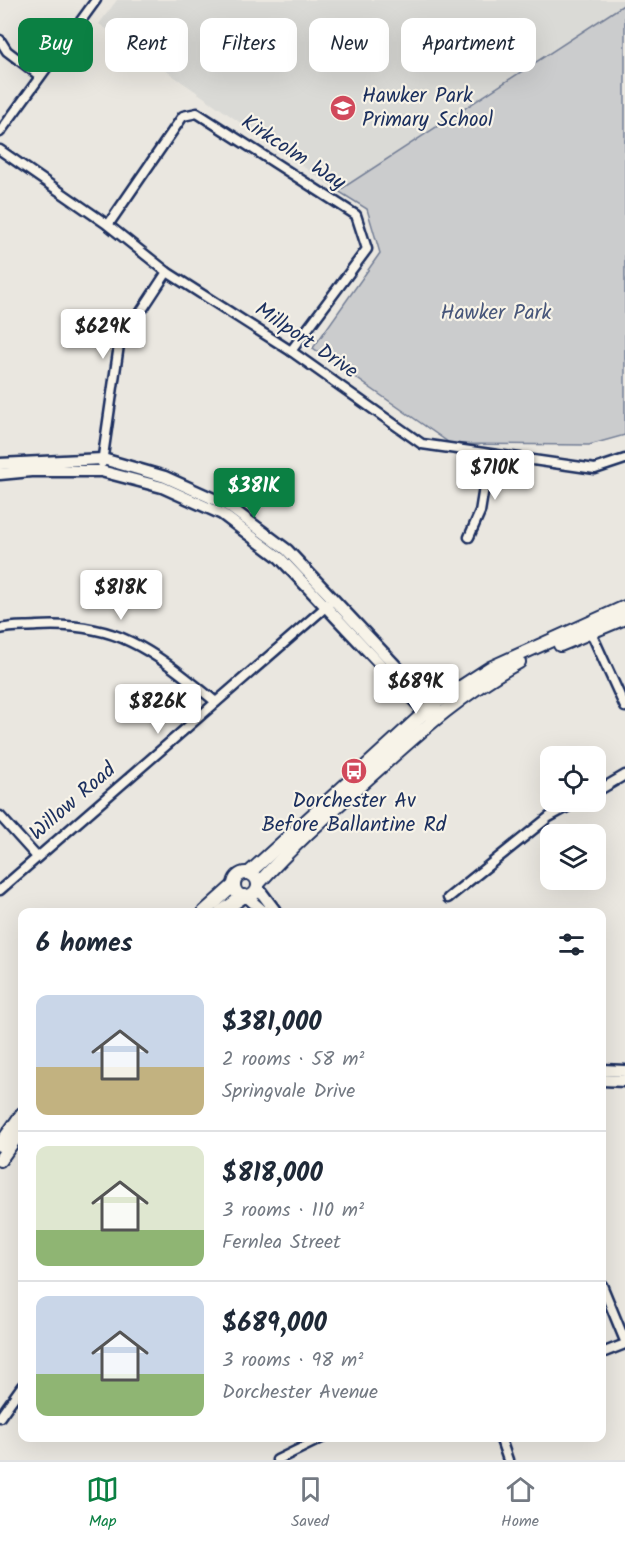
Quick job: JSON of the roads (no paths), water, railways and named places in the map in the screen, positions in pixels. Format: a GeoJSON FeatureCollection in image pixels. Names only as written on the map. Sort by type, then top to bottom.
{"type":"FeatureCollection","features":[{"type":"Feature","properties":{"kind":"main road"},"geometry":{"type":"LineString","coordinates":[[589,629],[625,607]]}},
{"type":"Feature","properties":{"kind":"main road"},"geometry":{"type":"LineString","coordinates":[[208,908],[234,885],[241,874],[249,873],[433,713],[490,668],[589,629],[625,618]]}},
{"type":"Feature","properties":{"kind":"main road"},"geometry":{"type":"LineString","coordinates":[[227,908],[258,886],[433,713]]}},
{"type":"Feature","properties":{"kind":"main road"},"geometry":{"type":"LineString","coordinates":[[249,873],[255,877],[258,886]]}},
{"type":"Feature","properties":{"kind":"main road"},"geometry":{"type":"LineString","coordinates":[[234,885],[238,894],[245,897]]}},
{"type":"Feature","properties":{"kind":"main road"},"geometry":{"type":"LineString","coordinates":[[0,1145],[18,1120]]}},
{"type":"Feature","properties":{"kind":"main road"},"geometry":{"type":"LineString","coordinates":[[0,1161],[18,1135]]}},
{"type":"Feature","properties":{"kind":"street"},"geometry":{"type":"LineString","coordinates":[[0,132],[96,0]]}},
{"type":"Feature","properties":{"kind":"street"},"geometry":{"type":"LineString","coordinates":[[0,40],[7,51],[40,76]]}},
{"type":"Feature","properties":{"kind":"street","name":"Kirkcolm Way"},"geometry":{"type":"LineString","coordinates":[[108,225],[183,116],[197,112],[356,215],[367,249],[291,351]]}},
{"type":"Feature","properties":{"kind":"street","name":"Millport Drive"},"geometry":{"type":"LineString","coordinates":[[0,150],[108,225],[167,272],[291,351],[422,444],[489,456],[595,469],[625,459]]}},
{"type":"Feature","properties":{"kind":"street"},"geometry":{"type":"LineString","coordinates":[[100,471],[119,345],[167,272]]}},
{"type":"Feature","properties":{"kind":"street"},"geometry":{"type":"LineString","coordinates":[[469,537],[480,512],[489,456]]}},
{"type":"Feature","properties":{"kind":"street"},"geometry":{"type":"LineString","coordinates":[[0,464],[103,459],[165,477],[227,505],[287,550],[330,603],[433,713]]}},
{"type":"Feature","properties":{"kind":"street"},"geometry":{"type":"LineString","coordinates":[[0,474],[53,470],[100,471],[162,487],[222,514],[275,553],[330,603]]}},
{"type":"Feature","properties":{"kind":"street","name":"Willow Road"},"geometry":{"type":"LineString","coordinates":[[0,890],[330,603]]}},
{"type":"Feature","properties":{"kind":"street"},"geometry":{"type":"LineString","coordinates":[[0,629],[61,624],[119,634],[161,658],[216,702]]}},
{"type":"Feature","properties":{"kind":"street"},"geometry":{"type":"LineString","coordinates":[[589,629],[625,707]]}},
{"type":"Feature","properties":{"kind":"street"},"geometry":{"type":"LineString","coordinates":[[606,786],[625,775]]}},
{"type":"Feature","properties":{"kind":"street"},"geometry":{"type":"LineString","coordinates":[[448,897],[558,812]]}},
{"type":"Feature","properties":{"kind":"street"},"geometry":{"type":"LineString","coordinates":[[0,816],[37,857]]}},
{"type":"Feature","properties":{"kind":"street"},"geometry":{"type":"LineString","coordinates":[[258,886],[273,908]]}},
{"type":"Feature","properties":{"kind":"street"},"geometry":{"type":"LineString","coordinates":[[245,897],[259,908]]}},
{"type":"Feature","properties":{"kind":"street"},"geometry":{"type":"LineString","coordinates":[[606,1070],[625,1071]]}},
{"type":"Feature","properties":{"kind":"street"},"geometry":{"type":"LineString","coordinates":[[606,1080],[625,1081]]}},
{"type":"Feature","properties":{"kind":"street"},"geometry":{"type":"LineString","coordinates":[[606,1295],[625,1343],[606,1351]]}},
{"type":"Feature","properties":{"kind":"street"},"geometry":{"type":"LineString","coordinates":[[0,1417],[18,1392]]}},
{"type":"Feature","properties":{"kind":"street"},"geometry":{"type":"LineString","coordinates":[[277,1460],[314,1442]]}},
{"type":"Feature","properties":{"kind":"street"},"geometry":{"type":"LineString","coordinates":[[502,1442],[508,1460]]}},
{"type":"Feature","properties":{"kind":"place","name":"Hawker Park Primary School"},"geometry":{"type":"Point","coordinates":[343,108]}},
{"type":"Feature","properties":{"kind":"place","name":"Dorchester Av Before Ballantine Rd"},"geometry":{"type":"Point","coordinates":[354,771]}},
{"type":"Feature","properties":{"kind":"park label","name":"Hawker Park"},"geometry":{"type":"Point","coordinates":[496,313]}}]}
